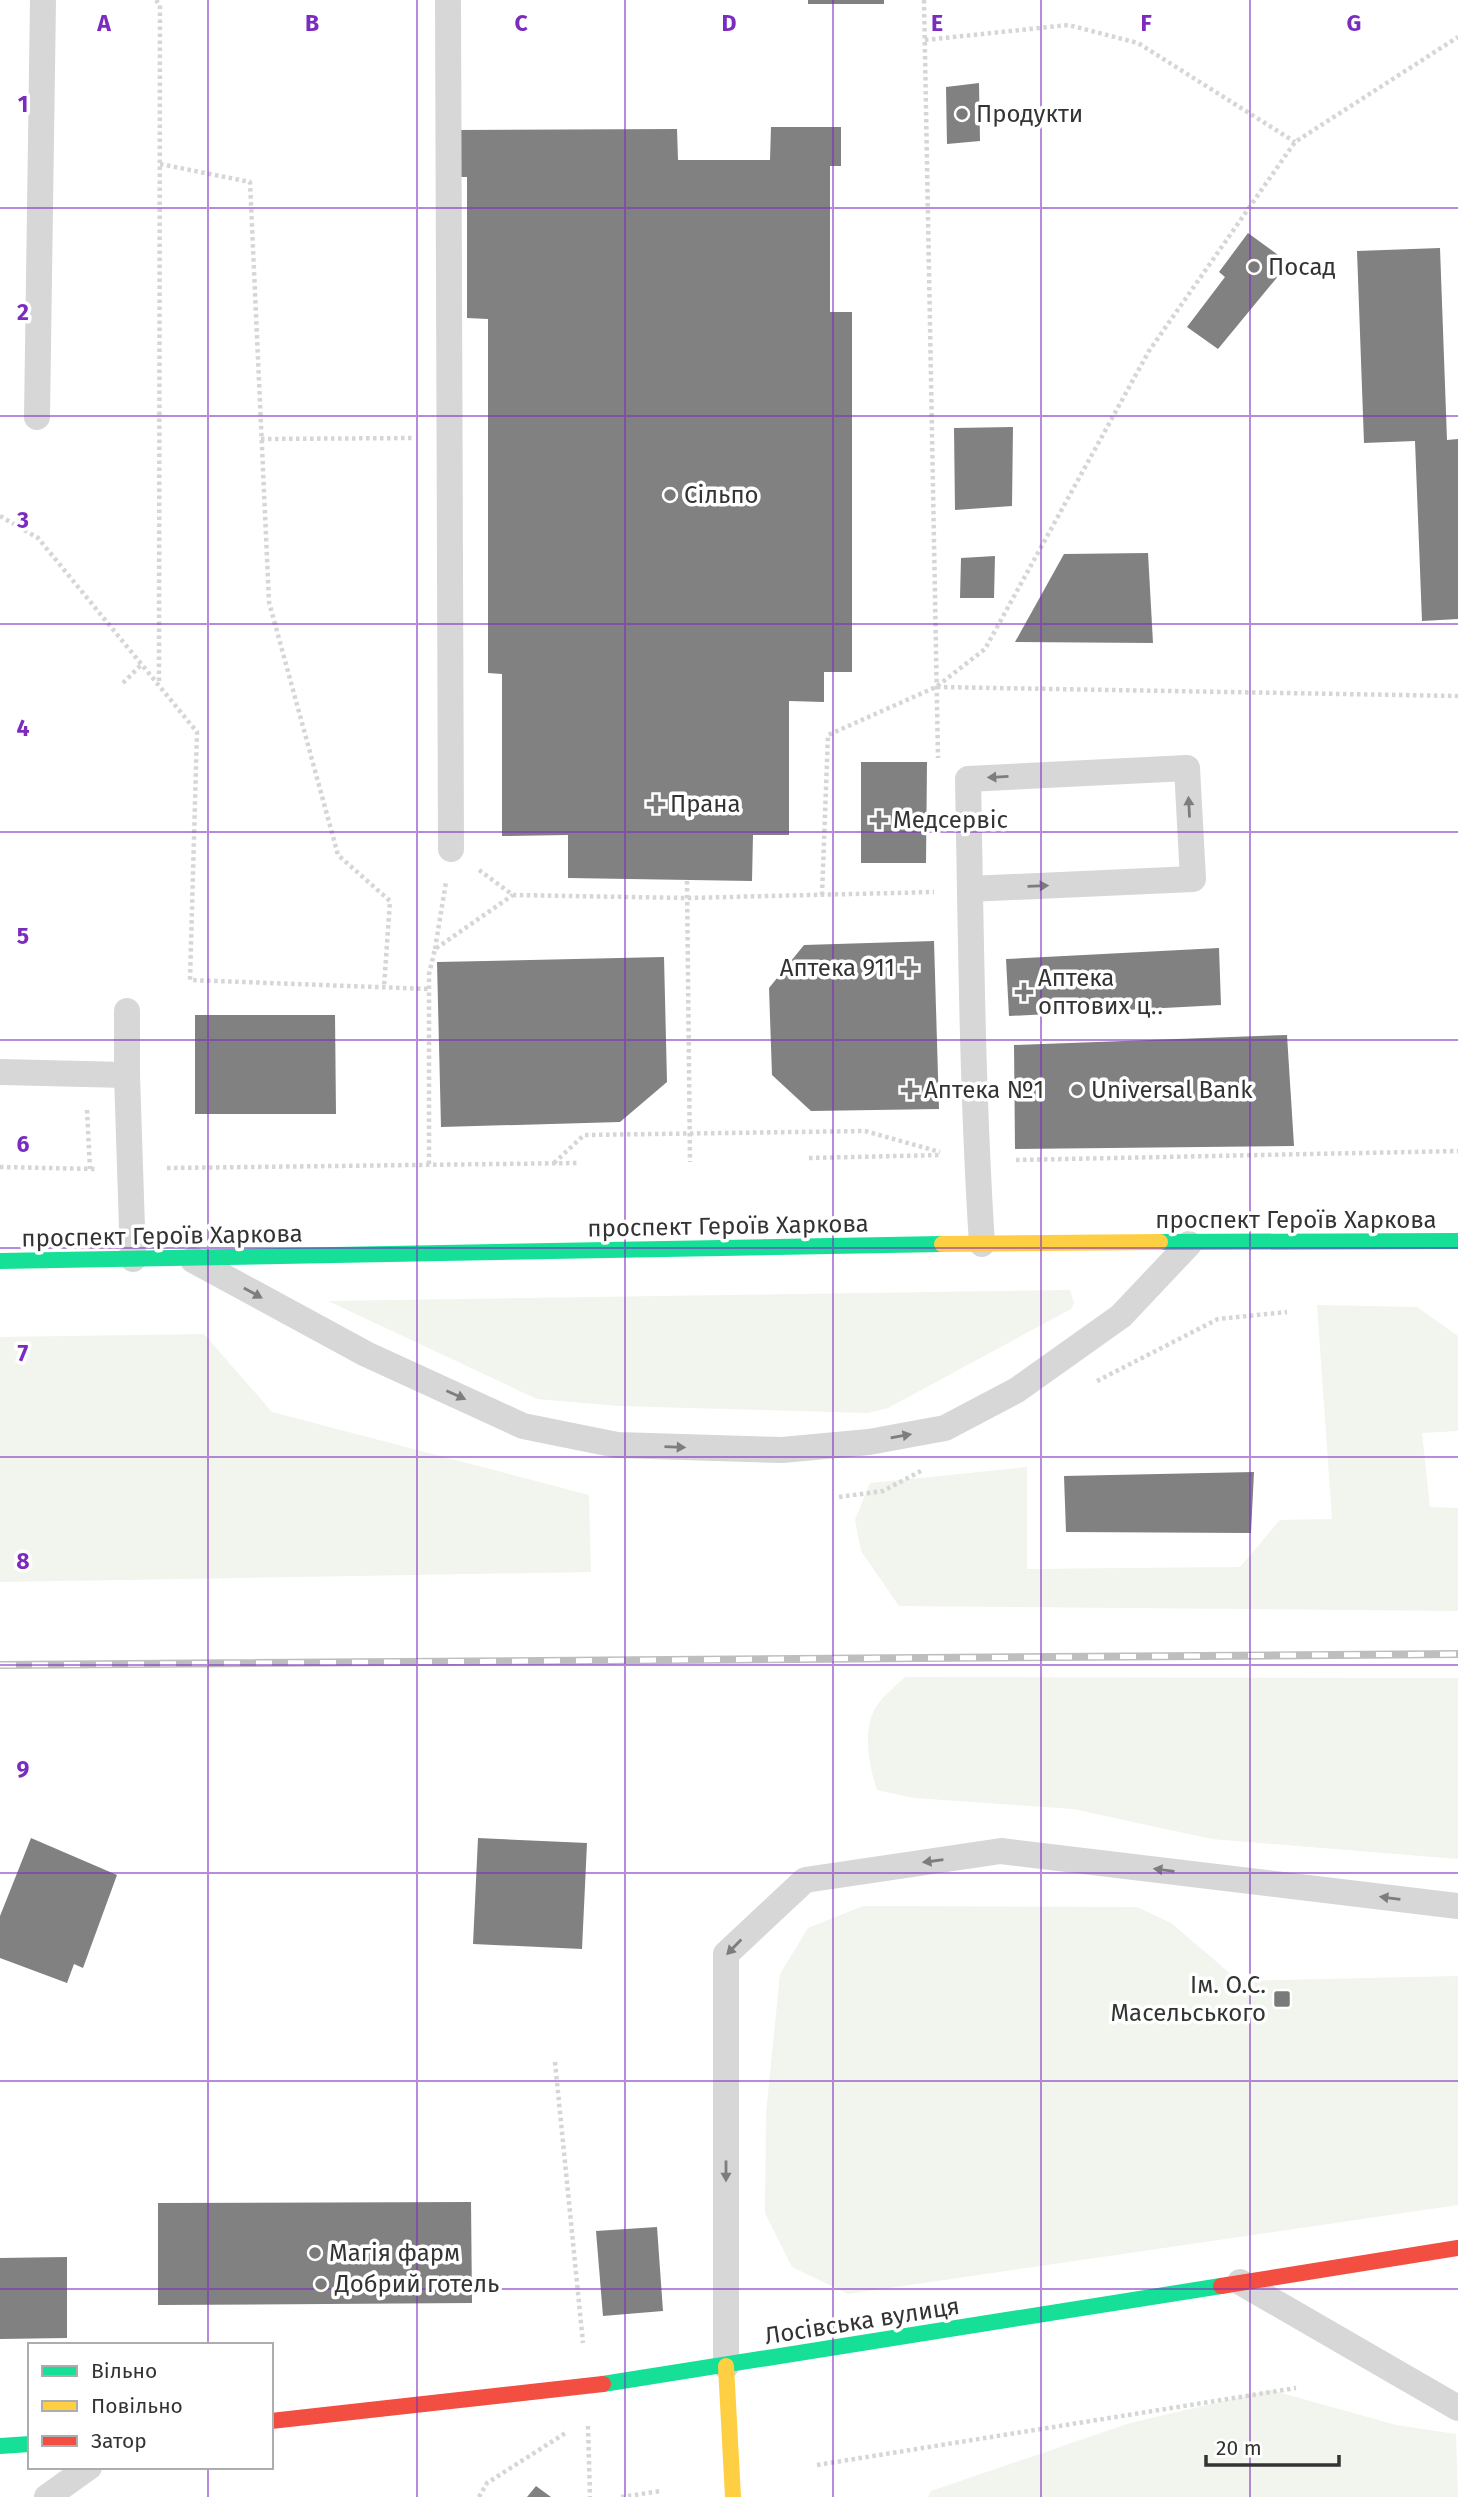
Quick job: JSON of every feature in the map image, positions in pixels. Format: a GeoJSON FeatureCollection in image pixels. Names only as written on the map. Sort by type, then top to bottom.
{"type":"FeatureCollection","features":[{"type":"Feature","properties":{"kind":"main road","name":"проспект Героїв Харкова"},"geometry":{"type":"LineString","coordinates":[[0,1261],[193,1260],[982,1244],[1458,1241]]}},
{"type":"Feature","properties":{"kind":"main road","name":"Лосівська вулиця"},"geometry":{"type":"LineString","coordinates":[[273,2421],[587,2386],[726,2366],[1458,2248]]}},
{"type":"Feature","properties":{"kind":"main road"},"geometry":{"type":"LineString","coordinates":[[726,2366],[733,2497]]}},
{"type":"Feature","properties":{"kind":"main road"},"geometry":{"type":"LineString","coordinates":[[0,2446],[28,2444]]}},
{"type":"Feature","properties":{"kind":"lane"},"geometry":{"type":"LineString","coordinates":[[37,417],[43,0]]}},
{"type":"Feature","properties":{"kind":"lane"},"geometry":{"type":"LineString","coordinates":[[448,0],[451,849]]}},
{"type":"Feature","properties":{"kind":"lane"},"geometry":{"type":"LineString","coordinates":[[970,889],[1193,879],[1187,768],[968,779],[970,889],[976,1160],[982,1244]]}},
{"type":"Feature","properties":{"kind":"lane"},"geometry":{"type":"LineString","coordinates":[[127,1011],[133,1259]]}},
{"type":"Feature","properties":{"kind":"lane"},"geometry":{"type":"LineString","coordinates":[[0,1072],[127,1075]]}},
{"type":"Feature","properties":{"kind":"lane"},"geometry":{"type":"LineString","coordinates":[[193,1260],[366,1354],[523,1426],[617,1445],[782,1450],[869,1442],[945,1428],[1017,1390],[1121,1316],[1189,1244]]}},
{"type":"Feature","properties":{"kind":"lane"},"geometry":{"type":"LineString","coordinates":[[726,2366],[726,1954],[805,1880],[1001,1850],[1458,1906]]}},
{"type":"Feature","properties":{"kind":"lane"},"geometry":{"type":"LineString","coordinates":[[1240,2282],[1458,2408]]}},
{"type":"Feature","properties":{"kind":"lane"},"geometry":{"type":"LineString","coordinates":[[47,2497],[86,2469]]}},
{"type":"Feature","properties":{"kind":"path"},"geometry":{"type":"LineString","coordinates":[[156,0],[160,5],[159,685]]}},
{"type":"Feature","properties":{"kind":"path"},"geometry":{"type":"LineString","coordinates":[[924,0],[938,769]]}},
{"type":"Feature","properties":{"kind":"path"},"geometry":{"type":"LineString","coordinates":[[925,40],[1068,25],[1139,43],[1295,142]]}},
{"type":"Feature","properties":{"kind":"path"},"geometry":{"type":"LineString","coordinates":[[821,895],[828,735],[936,687],[985,649],[1149,351],[1295,142],[1458,37]]}},
{"type":"Feature","properties":{"kind":"path"},"geometry":{"type":"LineString","coordinates":[[160,164],[250,181],[269,602],[338,855],[390,901],[384,988]]}},
{"type":"Feature","properties":{"kind":"path"},"geometry":{"type":"LineString","coordinates":[[261,439],[450,438]]}},
{"type":"Feature","properties":{"kind":"path"},"geometry":{"type":"LineString","coordinates":[[0,516],[38,538],[197,732],[190,981],[429,989]]}},
{"type":"Feature","properties":{"kind":"path"},"geometry":{"type":"LineString","coordinates":[[122,682],[142,664]]}},
{"type":"Feature","properties":{"kind":"path"},"geometry":{"type":"LineString","coordinates":[[936,687],[1458,696]]}},
{"type":"Feature","properties":{"kind":"path"},"geometry":{"type":"LineString","coordinates":[[429,1164],[429,974],[451,849],[513,895],[687,898],[942,891]]}},
{"type":"Feature","properties":{"kind":"path"},"geometry":{"type":"LineString","coordinates":[[687,881],[690,1162]]}},
{"type":"Feature","properties":{"kind":"path"},"geometry":{"type":"LineString","coordinates":[[435,949],[513,895]]}},
{"type":"Feature","properties":{"kind":"path"},"geometry":{"type":"LineString","coordinates":[[85,1074],[90,1169]]}},
{"type":"Feature","properties":{"kind":"path"},"geometry":{"type":"LineString","coordinates":[[554,1163],[584,1135],[865,1131],[950,1155],[809,1158]]}},
{"type":"Feature","properties":{"kind":"path"},"geometry":{"type":"LineString","coordinates":[[1016,1160],[1458,1151]]}},
{"type":"Feature","properties":{"kind":"path"},"geometry":{"type":"LineString","coordinates":[[0,1167],[90,1169],[579,1163]]}},
{"type":"Feature","properties":{"kind":"path"},"geometry":{"type":"LineString","coordinates":[[555,2062],[584,2352]]}},
{"type":"Feature","properties":{"kind":"path"},"geometry":{"type":"LineString","coordinates":[[817,2465],[1296,2388]]}},
{"type":"Feature","properties":{"kind":"path"},"geometry":{"type":"LineString","coordinates":[[479,2497],[487,2483],[588,2418],[590,2497]]}},
{"type":"Feature","properties":{"kind":"path"},"geometry":{"type":"LineString","coordinates":[[621,2497],[661,2491]]}},
{"type":"Feature","properties":{"kind":"shaded area"},"geometry":{"type":"Polygon","coordinates":[[[1070,1290],[1074,1303],[1071,1309],[888,1408],[868,1413],[618,1406],[537,1399],[328,1301],[1070,1290]]]}},
{"type":"Feature","properties":{"kind":"shaded area"},"geometry":{"type":"Polygon","coordinates":[[[1317,1305],[1417,1307],[1458,1336],[1458,1431],[1422,1433],[1430,1507],[1458,1508],[1458,1611],[899,1606],[861,1551],[855,1520],[870,1483],[1027,1467],[1027,1569],[1240,1567],[1280,1520],[1332,1519],[1317,1305]]]}},
{"type":"Feature","properties":{"kind":"shaded area"},"geometry":{"type":"Polygon","coordinates":[[[204,1334],[272,1412],[589,1495],[591,1572],[0,1582],[0,1337],[204,1334]]]}},
{"type":"Feature","properties":{"kind":"shaded area"},"geometry":{"type":"Polygon","coordinates":[[[905,1677],[1458,1678],[1458,1859],[1212,1839],[1073,1809],[914,1798],[877,1790],[869,1758],[870,1724],[878,1704],[905,1677]]]}},
{"type":"Feature","properties":{"kind":"shaded area"},"geometry":{"type":"Polygon","coordinates":[[[863,1906],[1137,1907],[1171,1923],[1239,1981],[1458,1976],[1458,2205],[848,2294],[792,2267],[765,2213],[766,2113],[780,1974],[808,1928],[863,1906]]]}},
{"type":"Feature","properties":{"kind":"shaded area"},"geometry":{"type":"Polygon","coordinates":[[[1271,2390],[1396,2425],[1456,2434],[1458,2497],[928,2497],[931,2491],[1130,2423],[1271,2390]]]}},
{"type":"Feature","properties":{"kind":"building"},"geometry":{"type":"Polygon","coordinates":[[[808,0],[884,0],[884,4],[808,4],[808,0]]]}},
{"type":"Feature","properties":{"kind":"building"},"geometry":{"type":"Polygon","coordinates":[[[979,83],[980,141],[947,144],[946,87],[979,83]]]}},
{"type":"Feature","properties":{"kind":"building","name":"Сільпо"},"geometry":{"type":"Polygon","coordinates":[[[771,127],[841,127],[841,166],[830,166],[830,312],[852,312],[852,672],[824,672],[824,702],[789,701],[789,835],[753,835],[752,881],[568,878],[568,835],[502,836],[502,674],[488,673],[488,319],[467,318],[467,177],[455,177],[454,130],[677,129],[678,160],[770,160],[771,127]]]}},
{"type":"Feature","properties":{"kind":"building"},"geometry":{"type":"Polygon","coordinates":[[[1248,233],[1289,263],[1218,349],[1187,327],[1225,277],[1219,272],[1248,233]]]}},
{"type":"Feature","properties":{"kind":"building"},"geometry":{"type":"Polygon","coordinates":[[[1440,248],[1447,440],[1458,439],[1458,619],[1422,621],[1415,441],[1364,443],[1357,251],[1440,248]]]}},
{"type":"Feature","properties":{"kind":"building"},"geometry":{"type":"Polygon","coordinates":[[[1013,427],[1012,506],[955,510],[954,428],[1013,427]]]}},
{"type":"Feature","properties":{"kind":"building"},"geometry":{"type":"Polygon","coordinates":[[[1148,553],[1153,643],[1015,642],[1064,554],[1148,553]]]}},
{"type":"Feature","properties":{"kind":"building"},"geometry":{"type":"Polygon","coordinates":[[[995,556],[994,598],[960,598],[961,558],[995,556]]]}},
{"type":"Feature","properties":{"kind":"building"},"geometry":{"type":"Polygon","coordinates":[[[861,762],[927,762],[926,863],[861,863],[861,762]]]}},
{"type":"Feature","properties":{"kind":"building"},"geometry":{"type":"Polygon","coordinates":[[[934,941],[939,1109],[811,1111],[772,1075],[769,988],[804,945],[934,941]]]}},
{"type":"Feature","properties":{"kind":"building"},"geometry":{"type":"Polygon","coordinates":[[[1219,948],[1221,1005],[1009,1016],[1006,959],[1219,948]]]}},
{"type":"Feature","properties":{"kind":"building"},"geometry":{"type":"Polygon","coordinates":[[[664,957],[667,1082],[620,1122],[441,1127],[437,962],[664,957]]]}},
{"type":"Feature","properties":{"kind":"building"},"geometry":{"type":"Polygon","coordinates":[[[195,1015],[335,1015],[336,1114],[195,1114],[195,1015]]]}},
{"type":"Feature","properties":{"kind":"building"},"geometry":{"type":"Polygon","coordinates":[[[1287,1035],[1294,1146],[1015,1149],[1014,1045],[1287,1035]]]}},
{"type":"Feature","properties":{"kind":"building"},"geometry":{"type":"Polygon","coordinates":[[[1254,1472],[1251,1533],[1066,1532],[1064,1476],[1254,1472]]]}},
{"type":"Feature","properties":{"kind":"building"},"geometry":{"type":"Polygon","coordinates":[[[31,1838],[117,1875],[83,1968],[74,1964],[67,1983],[0,1958],[0,1916],[31,1838]]]}},
{"type":"Feature","properties":{"kind":"building"},"geometry":{"type":"Polygon","coordinates":[[[478,1838],[587,1843],[582,1949],[473,1944],[478,1838]]]}},
{"type":"Feature","properties":{"kind":"building","name":"Магія фарм"},"geometry":{"type":"Polygon","coordinates":[[[471,2202],[472,2303],[158,2305],[158,2203],[471,2202]]]}},
{"type":"Feature","properties":{"kind":"building"},"geometry":{"type":"Polygon","coordinates":[[[657,2227],[663,2311],[603,2316],[596,2231],[657,2227]]]}},
{"type":"Feature","properties":{"kind":"building"},"geometry":{"type":"Polygon","coordinates":[[[67,2257],[67,2338],[0,2339],[0,2258],[67,2257]]]}},
{"type":"Feature","properties":{"kind":"building"},"geometry":{"type":"Polygon","coordinates":[[[536,2486],[551,2497],[527,2497],[536,2486]]]}},
{"type":"Feature","properties":{"kind":"railway"},"geometry":{"type":"LineString","coordinates":[[0,1665],[1458,1654]]}},
{"type":"Feature","properties":{"kind":"traffic: fast"},"geometry":{"type":"LineString","coordinates":[[1160,1242],[1458,1241]]}},
{"type":"Feature","properties":{"kind":"traffic: fast"},"geometry":{"type":"LineString","coordinates":[[0,1261],[942,1244]]}},
{"type":"Feature","properties":{"kind":"traffic: fast"},"geometry":{"type":"LineString","coordinates":[[603,2384],[1221,2286]]}},
{"type":"Feature","properties":{"kind":"traffic: fast"},"geometry":{"type":"LineString","coordinates":[[0,2446],[28,2444]]}},
{"type":"Feature","properties":{"kind":"traffic: slow"},"geometry":{"type":"LineString","coordinates":[[942,1244],[1160,1242]]}},
{"type":"Feature","properties":{"kind":"traffic: slow"},"geometry":{"type":"LineString","coordinates":[[726,2366],[733,2497]]}},
{"type":"Feature","properties":{"kind":"traffic: jam"},"geometry":{"type":"LineString","coordinates":[[1221,2286],[1458,2248]]}},
{"type":"Feature","properties":{"kind":"traffic: jam"},"geometry":{"type":"LineString","coordinates":[[273,2421],[603,2384]]}},
{"type":"Feature","properties":{"kind":"place","name":"Продукти"},"geometry":{"type":"Point","coordinates":[962,114]}},
{"type":"Feature","properties":{"kind":"place","name":"Посад"},"geometry":{"type":"Point","coordinates":[1254,267]}},
{"type":"Feature","properties":{"kind":"place","name":"Сільпо"},"geometry":{"type":"Point","coordinates":[670,495]}},
{"type":"Feature","properties":{"kind":"place","name":"Прана"},"geometry":{"type":"Point","coordinates":[656,804]}},
{"type":"Feature","properties":{"kind":"place","name":"Медсервіс"},"geometry":{"type":"Point","coordinates":[879,820]}},
{"type":"Feature","properties":{"kind":"place","name":"Аптека 911"},"geometry":{"type":"Point","coordinates":[909,968]}},
{"type":"Feature","properties":{"kind":"place","name":"Аптека оптових ц‥"},"geometry":{"type":"Point","coordinates":[1024,992]}},
{"type":"Feature","properties":{"kind":"place","name":"Аптека №1"},"geometry":{"type":"Point","coordinates":[910,1090]}},
{"type":"Feature","properties":{"kind":"place","name":"Universal Bank"},"geometry":{"type":"Point","coordinates":[1077,1090]}},
{"type":"Feature","properties":{"kind":"place","name":"Ім. О.С. Масельського"},"geometry":{"type":"Point","coordinates":[1282,1999]}},
{"type":"Feature","properties":{"kind":"place","name":"Магія фарм"},"geometry":{"type":"Point","coordinates":[315,2253]}},
{"type":"Feature","properties":{"kind":"place","name":"Добрий готель"},"geometry":{"type":"Point","coordinates":[321,2284]}}]}
